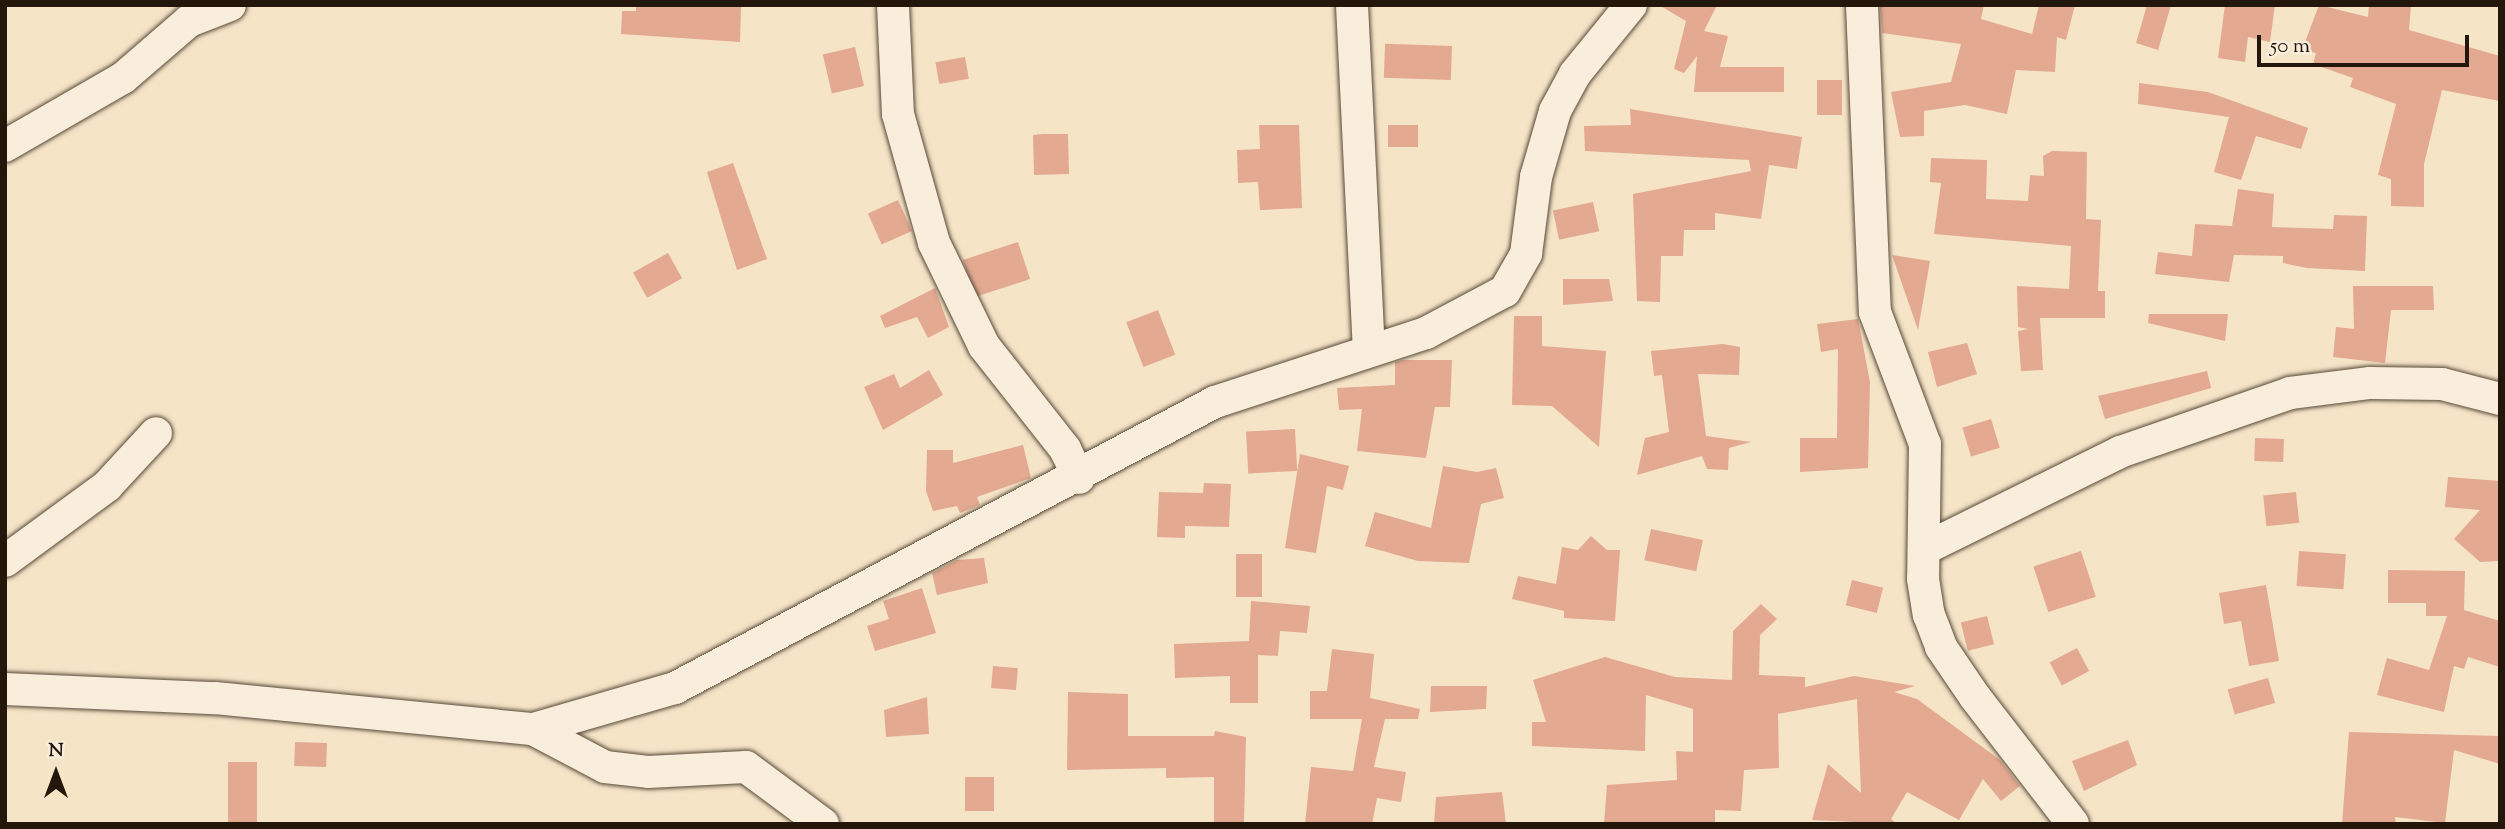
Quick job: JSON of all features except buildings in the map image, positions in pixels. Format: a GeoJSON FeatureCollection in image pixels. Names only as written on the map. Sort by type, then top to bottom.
{"type":"FeatureCollection","features":[{"type":"Feature","properties":{"kind":"street"},"geometry":{"type":"LineString","coordinates":[[5,146],[123,78],[190,20],[230,5]]}},
{"type":"Feature","properties":{"kind":"street"},"geometry":{"type":"LineString","coordinates":[[893,5],[898,114],[934,243],[984,346],[1065,449],[1079,478]]}},
{"type":"Feature","properties":{"kind":"street"},"geometry":{"type":"LineString","coordinates":[[1352,5],[1369,350]]}},
{"type":"Feature","properties":{"kind":"street"},"geometry":{"type":"LineString","coordinates":[[5,689],[215,698],[533,729],[662,692],[722,666],[1079,478],[1215,402],[1457,320],[1510,285],[1527,254],[1536,177],[1555,111],[1575,74],[1631,5]]}},
{"type":"Feature","properties":{"kind":"street"},"geometry":{"type":"LineString","coordinates":[[1862,5],[1875,312],[1925,444],[1924,549],[1929,615],[1941,648],[2073,824]]}},
{"type":"Feature","properties":{"kind":"street"},"geometry":{"type":"LineString","coordinates":[[1924,549],[2120,452],[2290,393],[2370,383],[2442,384],[2500,399]]}},
{"type":"Feature","properties":{"kind":"street"},"geometry":{"type":"LineString","coordinates":[[5,561],[107,486],[156,433]]}},
{"type":"Feature","properties":{"kind":"street"},"geometry":{"type":"LineString","coordinates":[[533,729],[605,767],[648,772],[746,767],[823,824]]}}]}
